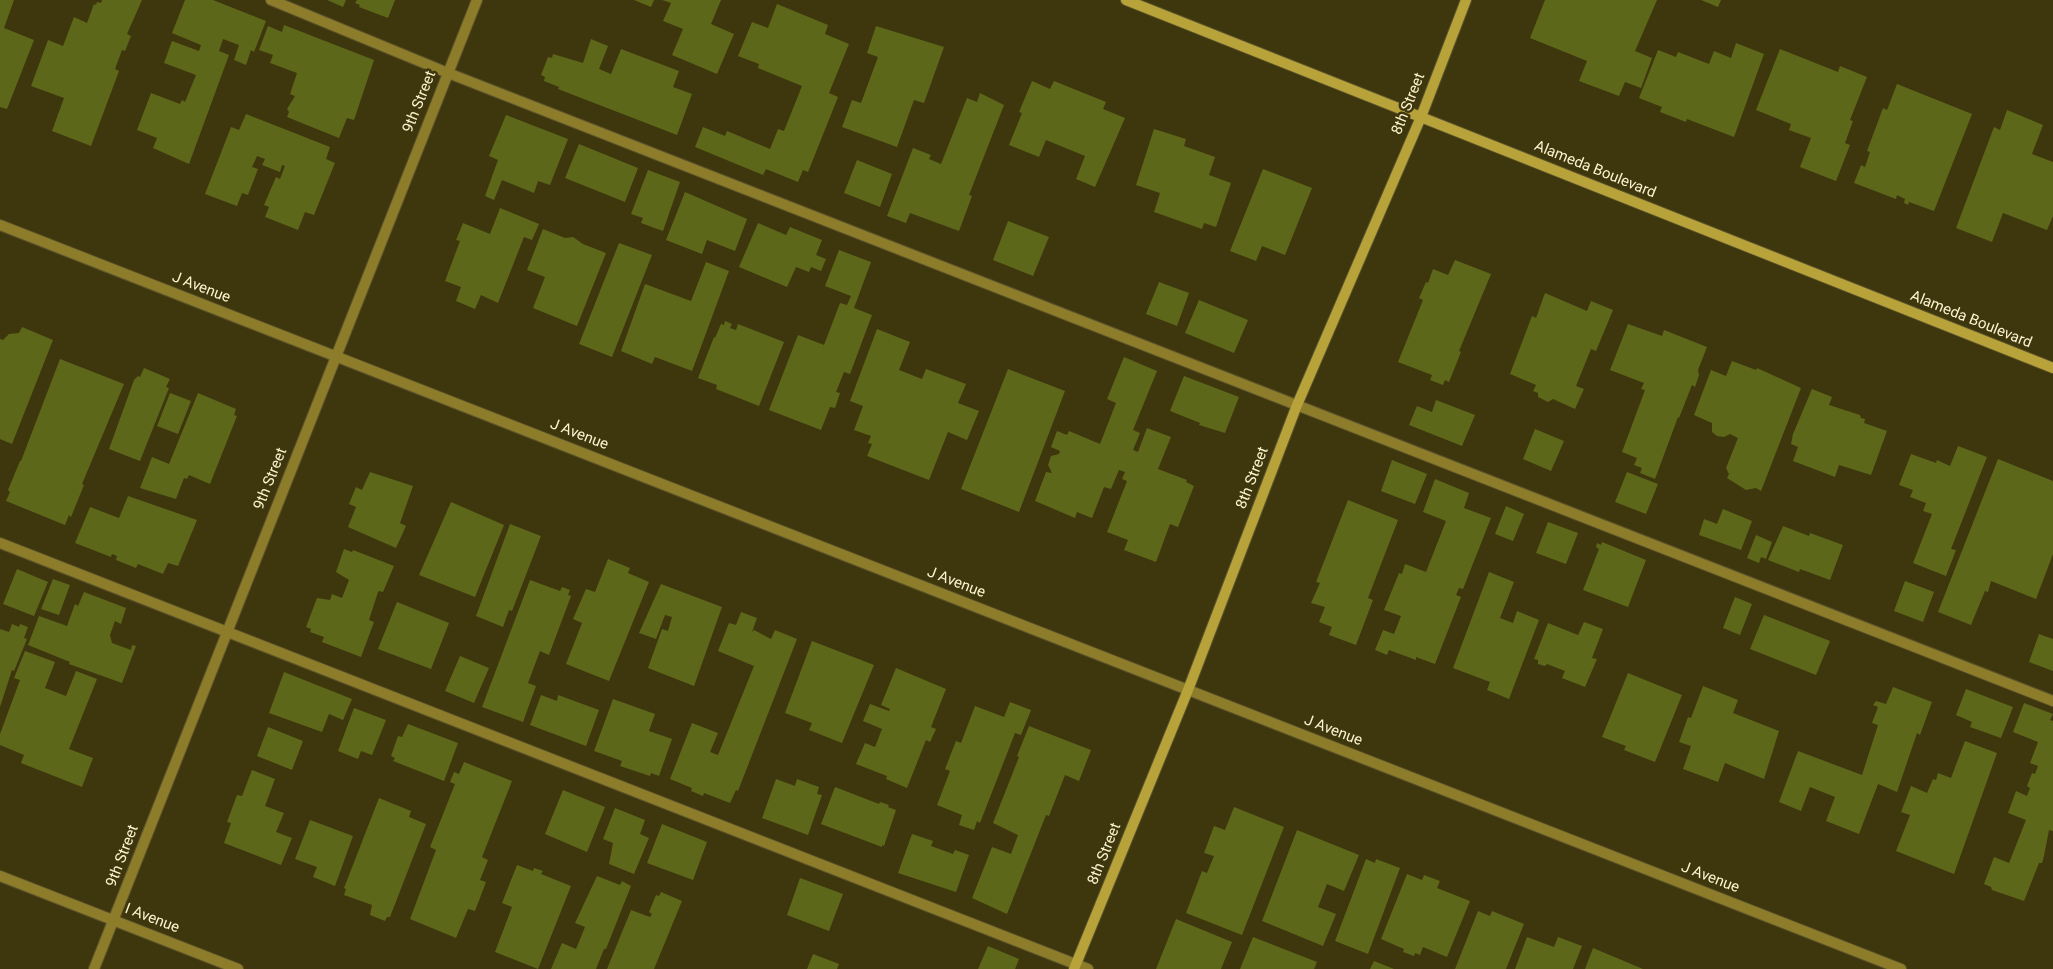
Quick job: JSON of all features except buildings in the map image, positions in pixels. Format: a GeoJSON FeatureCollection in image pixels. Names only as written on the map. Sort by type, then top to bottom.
{"type":"FeatureCollection","features":[{"type":"Feature","properties":{"kind":"street"},"geometry":{"type":"LineString","coordinates":[[271,0],[448,73],[2053,701]]}},
{"type":"Feature","properties":{"kind":"street","name":"9th Street"},"geometry":{"type":"LineString","coordinates":[[94,969],[477,0]]}},
{"type":"Feature","properties":{"kind":"street","name":"Alameda Boulevard"},"geometry":{"type":"LineString","coordinates":[[1126,0],[2053,368]]}},
{"type":"Feature","properties":{"kind":"street","name":"8th Street"},"geometry":{"type":"LineString","coordinates":[[1075,967],[1188,690],[1296,405],[1421,117],[1466,0]]}},
{"type":"Feature","properties":{"kind":"street","name":"J Avenue"},"geometry":{"type":"LineString","coordinates":[[0,225],[1900,969]]}},
{"type":"Feature","properties":{"kind":"street"},"geometry":{"type":"LineString","coordinates":[[0,543],[1075,967],[1088,969]]}},
{"type":"Feature","properties":{"kind":"street","name":"I Avenue"},"geometry":{"type":"LineString","coordinates":[[0,876],[238,969]]}}]}
